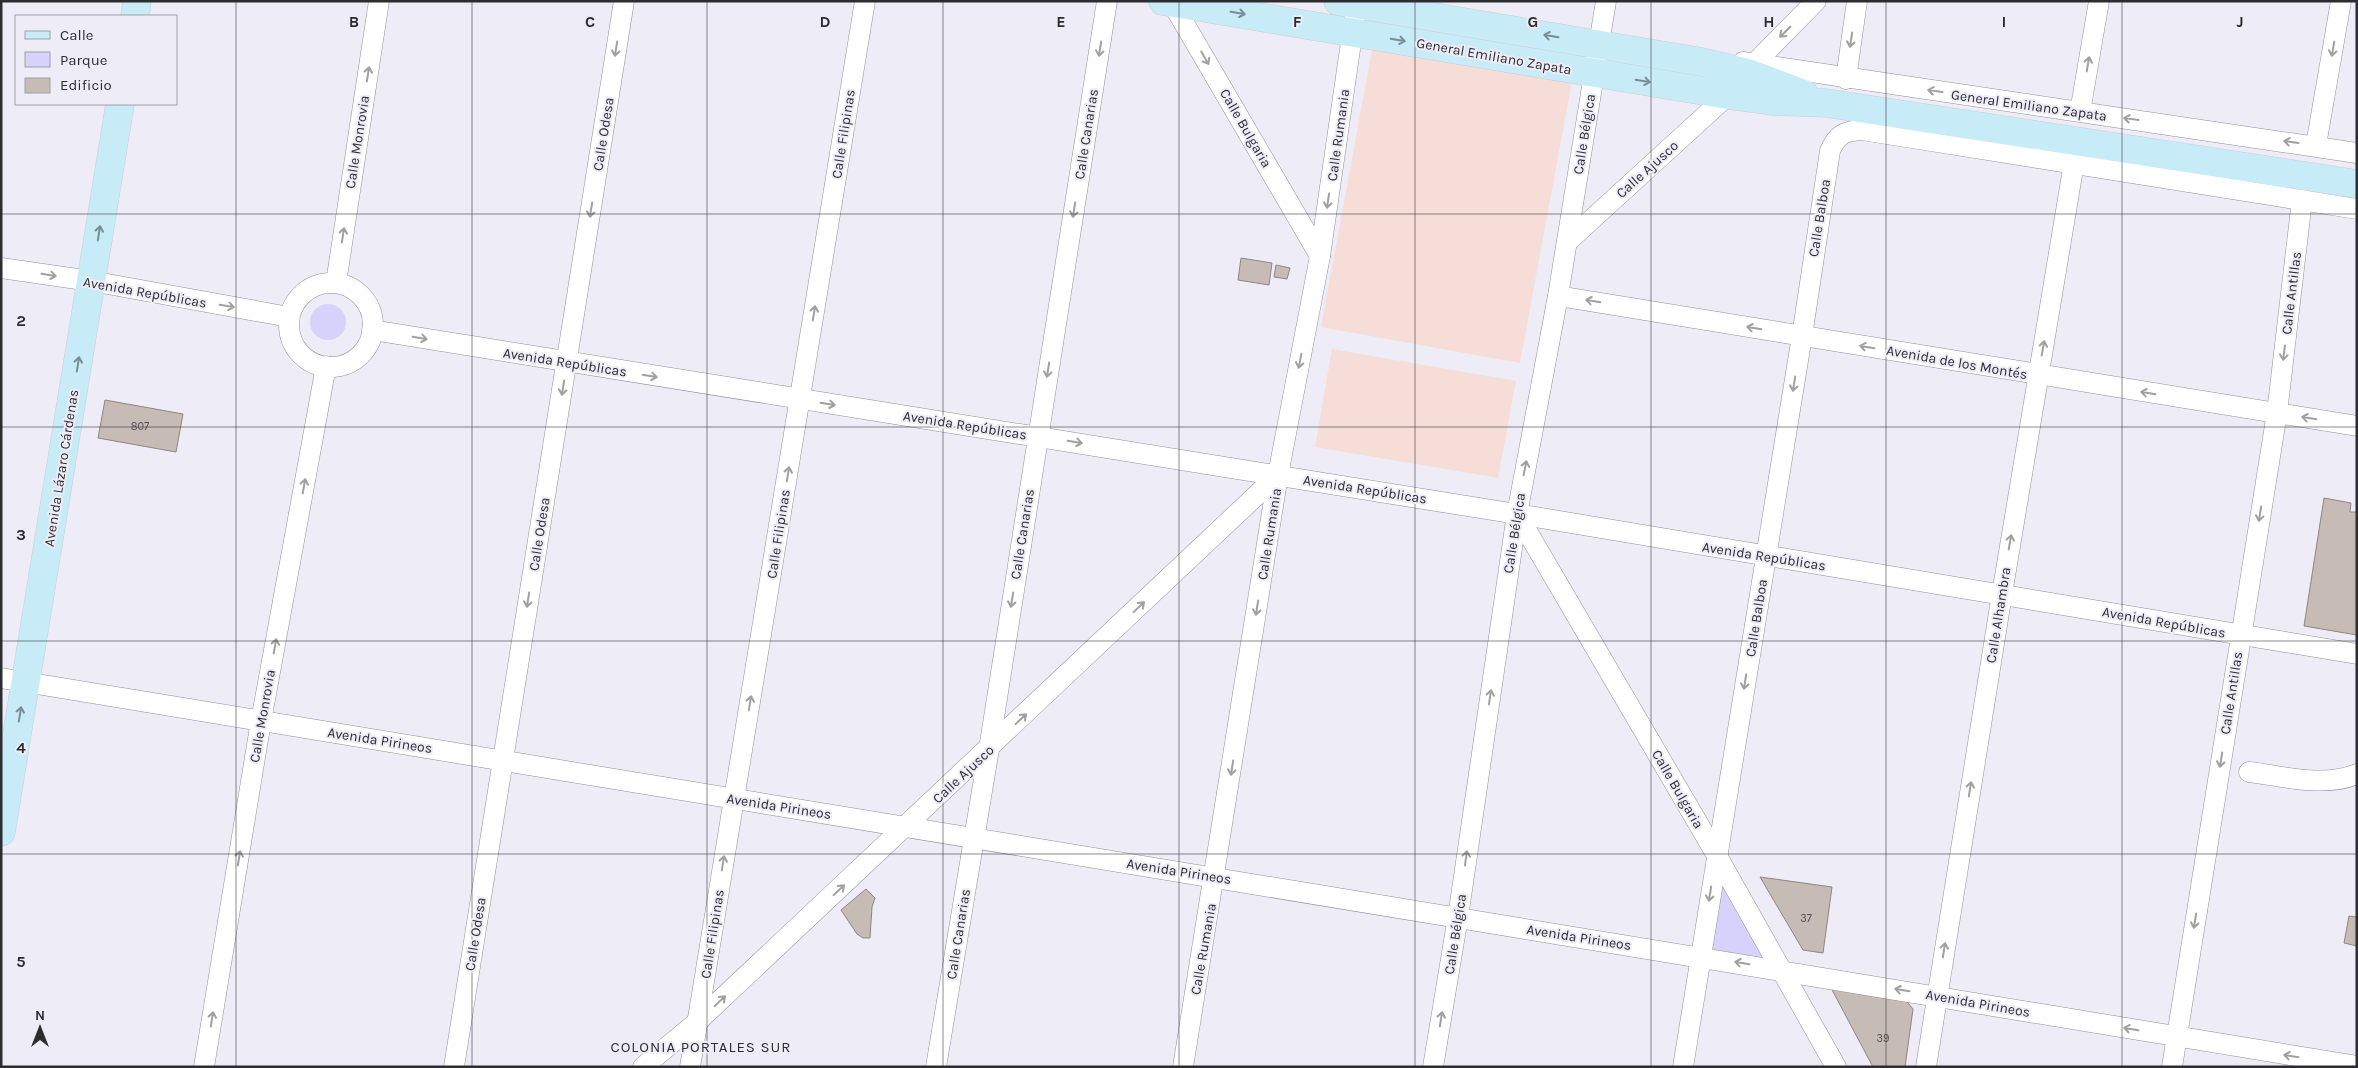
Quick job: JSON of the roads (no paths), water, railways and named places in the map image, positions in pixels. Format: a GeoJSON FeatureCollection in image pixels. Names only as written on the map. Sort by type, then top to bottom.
{"type":"FeatureCollection","features":[{"type":"Feature","properties":{"kind":"main road"},"geometry":{"type":"LineString","coordinates":[[135,15],[137,1]]}},
{"type":"Feature","properties":{"kind":"main road","name":"General Emiliano Zapata"},"geometry":{"type":"LineString","coordinates":[[1169,2],[1728,96],[1772,101],[1826,103],[2357,184]]}},
{"type":"Feature","properties":{"kind":"main road","name":"General Emiliano Zapata"},"geometry":{"type":"LineString","coordinates":[[1350,2],[1702,62],[1748,73],[1826,103]]}},
{"type":"Feature","properties":{"kind":"main road","name":"Avenida Lázaro Cárdenas"},"geometry":{"type":"LineString","coordinates":[[1,832],[14,680],[91,282],[120,105]]}},
{"type":"Feature","properties":{"kind":"street","name":"Calle Monrovia"},"geometry":{"type":"LineString","coordinates":[[336,283],[379,1]]}},
{"type":"Feature","properties":{"kind":"street","name":"Calle Odesa"},"geometry":{"type":"LineString","coordinates":[[454,1067],[624,1]]}},
{"type":"Feature","properties":{"kind":"street","name":"Calle Filipinas"},"geometry":{"type":"LineString","coordinates":[[690,1067],[865,1]]}},
{"type":"Feature","properties":{"kind":"street","name":"Calle Canarias"},"geometry":{"type":"LineString","coordinates":[[936,1067],[989,749],[1107,1]]}},
{"type":"Feature","properties":{"kind":"street","name":"Calle Bélgica"},"geometry":{"type":"LineString","coordinates":[[1433,1067],[1458,917],[1516,514],[1558,296],[1606,1]]}},
{"type":"Feature","properties":{"kind":"street"},"geometry":{"type":"LineString","coordinates":[[1754,64],[1816,1]]}},
{"type":"Feature","properties":{"kind":"street"},"geometry":{"type":"LineString","coordinates":[[1846,79],[1857,1]]}},
{"type":"Feature","properties":{"kind":"street"},"geometry":{"type":"LineString","coordinates":[[2080,112],[2099,1]]}},
{"type":"Feature","properties":{"kind":"street"},"geometry":{"type":"LineString","coordinates":[[2316,145],[2341,1]]}},
{"type":"Feature","properties":{"kind":"street","name":"Calle Bulgaria"},"geometry":{"type":"LineString","coordinates":[[1169,2],[1320,256]]}},
{"type":"Feature","properties":{"kind":"street","name":"Calle Rumania"},"geometry":{"type":"LineString","coordinates":[[1183,1067],[1278,475],[1320,256],[1353,32],[1350,2]]}},
{"type":"Feature","properties":{"kind":"street","name":"General Emiliano Zapata"},"geometry":{"type":"LineString","coordinates":[[1702,62],[1754,64],[1846,79],[2316,145],[2357,153]]}},
{"type":"Feature","properties":{"kind":"street","name":"Calle Ajusco"},"geometry":{"type":"LineString","coordinates":[[1567,242],[1728,96]]}},
{"type":"Feature","properties":{"kind":"street","name":"Calle Balboa"},"geometry":{"type":"LineString","coordinates":[[1683,1067],[1716,854],[1802,336],[1830,150],[1834,140],[1840,134],[1862,130],[2074,163]]}},
{"type":"Feature","properties":{"kind":"street"},"geometry":{"type":"LineString","coordinates":[[2074,163],[2357,210]]}},
{"type":"Feature","properties":{"kind":"street","name":"Calle Alhambra"},"geometry":{"type":"LineString","coordinates":[[1926,1067],[2074,163]]}},
{"type":"Feature","properties":{"kind":"street","name":"Calle Antillas"},"geometry":{"type":"LineString","coordinates":[[2172,1067],[2277,413],[2302,200]]}},
{"type":"Feature","properties":{"kind":"street","name":"Avenida Repúblicas"},"geometry":{"type":"LineString","coordinates":[[1,268],[91,282],[289,318]]}},
{"type":"Feature","properties":{"kind":"street"},"geometry":{"type":"LineString","coordinates":[[336,283],[349,286],[360,294],[368,304],[372,317],[372,330],[368,343],[351,362],[339,366],[326,366],[313,362],[301,355],[293,344],[289,331],[289,318],[293,305],[301,295],[317,285],[336,283]]}},
{"type":"Feature","properties":{"kind":"street","name":"Avenida de los Montés"},"geometry":{"type":"LineString","coordinates":[[1558,296],[2357,426]]}},
{"type":"Feature","properties":{"kind":"street","name":"Avenida Repúblicas"},"geometry":{"type":"LineString","coordinates":[[372,330],[567,363],[1278,475],[2357,654]]}},
{"type":"Feature","properties":{"kind":"street","name":"Calle Monrovia"},"geometry":{"type":"LineString","coordinates":[[204,1067],[261,721],[326,366]]}},
{"type":"Feature","properties":{"kind":"street","name":"Calle Ajusco"},"geometry":{"type":"LineString","coordinates":[[643,1067],[697,1022],[1278,475]]}},
{"type":"Feature","properties":{"kind":"street","name":"Calle Bulgaria"},"geometry":{"type":"LineString","coordinates":[[1516,514],[1716,854],[1836,1067]]}},
{"type":"Feature","properties":{"kind":"street","name":"Avenida Pirineos"},"geometry":{"type":"LineString","coordinates":[[14,680],[2357,1066]]}},
{"type":"Feature","properties":{"kind":"street"},"geometry":{"type":"LineString","coordinates":[[2249,772],[2326,780],[2357,774]]}},
{"type":"Feature","properties":{"kind":"district","name":"COLONIA PORTALES SUR"},"geometry":{"type":"Point","coordinates":[701,1047]}}]}
